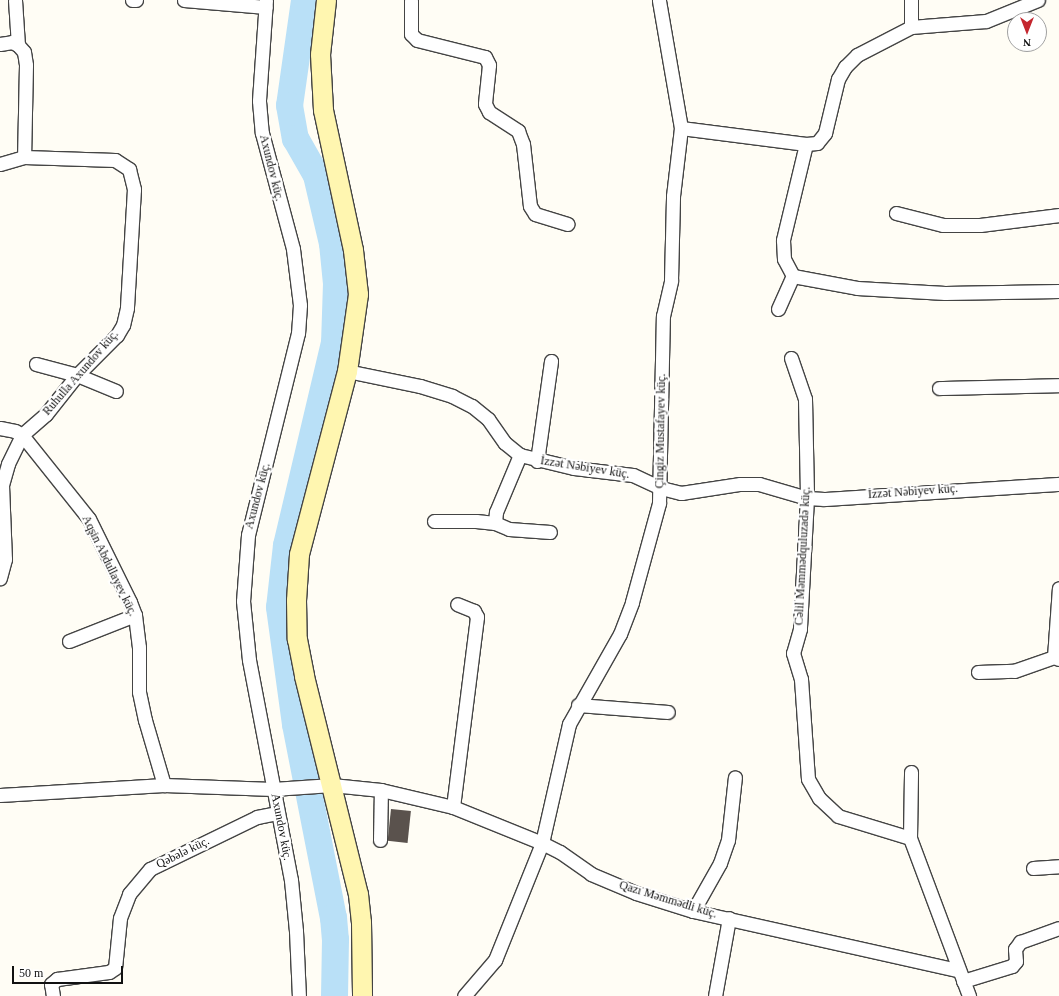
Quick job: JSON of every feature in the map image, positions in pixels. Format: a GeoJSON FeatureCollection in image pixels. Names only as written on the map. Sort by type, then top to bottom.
{"type":"FeatureCollection","features":[{"type":"Feature","properties":{"kind":"street"},"geometry":{"type":"LineString","coordinates":[[15,0],[18,45]]}},
{"type":"Feature","properties":{"kind":"street"},"geometry":{"type":"LineString","coordinates":[[184,0],[266,4]]}},
{"type":"Feature","properties":{"kind":"street"},"geometry":{"type":"LineString","coordinates":[[326,0],[320,54],[323,110],[351,243],[358,294],[347,371],[299,554],[296,575],[297,639],[327,785],[358,894],[361,922],[362,996]]}},
{"type":"Feature","properties":{"kind":"street"},"geometry":{"type":"LineString","coordinates":[[411,0],[411,34],[417,40],[485,57],[489,65],[485,104],[489,112],[518,130],[523,144],[530,206],[535,214],[568,224]]}},
{"type":"Feature","properties":{"kind":"street","name":"Çingiz Mustafayev küç."},"geometry":{"type":"LineString","coordinates":[[464,996],[495,960],[542,843],[569,724],[578,705],[623,628],[653,527],[660,488],[663,316],[671,280],[673,196],[681,128],[659,0]]}},
{"type":"Feature","properties":{"kind":"street"},"geometry":{"type":"LineString","coordinates":[[910,0],[911,27]]}},
{"type":"Feature","properties":{"kind":"street"},"geometry":{"type":"LineString","coordinates":[[681,128],[806,144],[817,143],[825,134],[838,79],[845,67],[868,48],[911,27],[986,21],[1038,0]]}},
{"type":"Feature","properties":{"kind":"street","name":"Axundov küç."},"geometry":{"type":"LineString","coordinates":[[266,4],[259,101],[262,132],[293,249],[300,304],[298,333],[248,535],[244,570],[243,602],[246,645],[278,813],[294,909],[299,996]]}},
{"type":"Feature","properties":{"kind":"street"},"geometry":{"type":"LineString","coordinates":[[0,44],[12,42],[18,45],[24,52],[26,65],[24,157]]}},
{"type":"Feature","properties":{"kind":"street"},"geometry":{"type":"LineString","coordinates":[[793,276],[784,259],[783,240],[786,217],[806,144]]}},
{"type":"Feature","properties":{"kind":"street","name":"Ruhulla Axundov küç."},"geometry":{"type":"LineString","coordinates":[[0,164],[24,157],[114,160],[129,169],[132,179],[127,301],[122,325],[117,335],[77,375],[46,414],[22,435],[8,464],[2,486],[5,559],[0,578]]}},
{"type":"Feature","properties":{"kind":"street"},"geometry":{"type":"LineString","coordinates":[[896,213],[943,225],[980,225],[1059,215]]}},
{"type":"Feature","properties":{"kind":"street"},"geometry":{"type":"LineString","coordinates":[[793,276],[857,288],[886,290],[945,293],[1059,291]]}},
{"type":"Feature","properties":{"kind":"street"},"geometry":{"type":"LineString","coordinates":[[778,309],[793,276]]}},
{"type":"Feature","properties":{"kind":"street","name":"Cəlil Məmmədquluzadə küç."},"geometry":{"type":"LineString","coordinates":[[791,358],[805,399],[806,498],[800,629],[793,653],[801,679],[808,780],[819,798],[838,816],[910,838]]}},
{"type":"Feature","properties":{"kind":"street"},"geometry":{"type":"LineString","coordinates":[[537,461],[551,361]]}},
{"type":"Feature","properties":{"kind":"street"},"geometry":{"type":"LineString","coordinates":[[36,364],[77,375],[116,391]]}},
{"type":"Feature","properties":{"kind":"street","name":"İzzət Nəbiyev küç."},"geometry":{"type":"LineString","coordinates":[[347,371],[420,386],[452,396],[472,406],[488,419],[505,442],[520,455],[537,461],[633,475],[660,488],[681,493],[696,493],[740,484],[759,484],[806,498],[824,499],[1059,484]]}},
{"type":"Feature","properties":{"kind":"street"},"geometry":{"type":"LineString","coordinates":[[939,388],[1059,385]]}},
{"type":"Feature","properties":{"kind":"street"},"geometry":{"type":"LineString","coordinates":[[0,428],[15,431],[22,435]]}},
{"type":"Feature","properties":{"kind":"street","name":"Aqşin Abdullayev küç."},"geometry":{"type":"LineString","coordinates":[[22,435],[89,519],[135,615],[140,647],[140,692],[144,720],[164,785]]}},
{"type":"Feature","properties":{"kind":"street"},"geometry":{"type":"LineString","coordinates":[[496,524],[496,512],[520,455]]}},
{"type":"Feature","properties":{"kind":"street"},"geometry":{"type":"LineString","coordinates":[[434,521],[496,524],[510,529],[550,532]]}},
{"type":"Feature","properties":{"kind":"street"},"geometry":{"type":"LineString","coordinates":[[978,672],[1014,671],[1057,658],[1059,588]]}},
{"type":"Feature","properties":{"kind":"street"},"geometry":{"type":"LineString","coordinates":[[453,807],[477,617],[474,611],[456,604]]}},
{"type":"Feature","properties":{"kind":"street"},"geometry":{"type":"LineString","coordinates":[[69,642],[135,615]]}},
{"type":"Feature","properties":{"kind":"street"},"geometry":{"type":"LineString","coordinates":[[578,705],[668,712]]}},
{"type":"Feature","properties":{"kind":"street"},"geometry":{"type":"LineString","coordinates":[[911,772],[910,838],[969,996]]}},
{"type":"Feature","properties":{"kind":"street"},"geometry":{"type":"LineString","coordinates":[[693,910],[720,863],[728,840],[735,777]]}},
{"type":"Feature","properties":{"kind":"street","name":"Qazı Məmmədli küç."},"geometry":{"type":"LineString","coordinates":[[0,796],[164,785],[273,789],[327,785],[381,790],[453,807],[542,843],[560,852],[591,874],[636,893],[693,910],[960,975]]}},
{"type":"Feature","properties":{"kind":"street"},"geometry":{"type":"LineString","coordinates":[[380,840],[381,790]]}},
{"type":"Feature","properties":{"kind":"street","name":"Qəbələ küç."},"geometry":{"type":"LineString","coordinates":[[53,996],[52,984],[57,979],[109,972],[115,968],[120,918],[127,900],[150,869],[257,818],[278,813]]}},
{"type":"Feature","properties":{"kind":"street"},"geometry":{"type":"LineString","coordinates":[[1033,868],[1059,866]]}},
{"type":"Feature","properties":{"kind":"street"},"geometry":{"type":"LineString","coordinates":[[714,996],[729,918]]}},
{"type":"Feature","properties":{"kind":"street"},"geometry":{"type":"LineString","coordinates":[[960,975],[1012,966],[1016,961],[1015,949],[1020,942],[1059,928]]}},
{"type":"Feature","properties":{"kind":"building"},"geometry":{"type":"Polygon","coordinates":[[[391,809],[411,811],[408,843],[388,841],[391,809]]]}},
{"type":"Feature","properties":{"kind":"waterway"},"geometry":{"type":"LineString","coordinates":[[304,0],[289,105],[295,138],[316,175],[332,243],[336,283],[334,342],[286,545],[279,607],[295,724],[333,917],[335,939],[334,996]]}}]}
